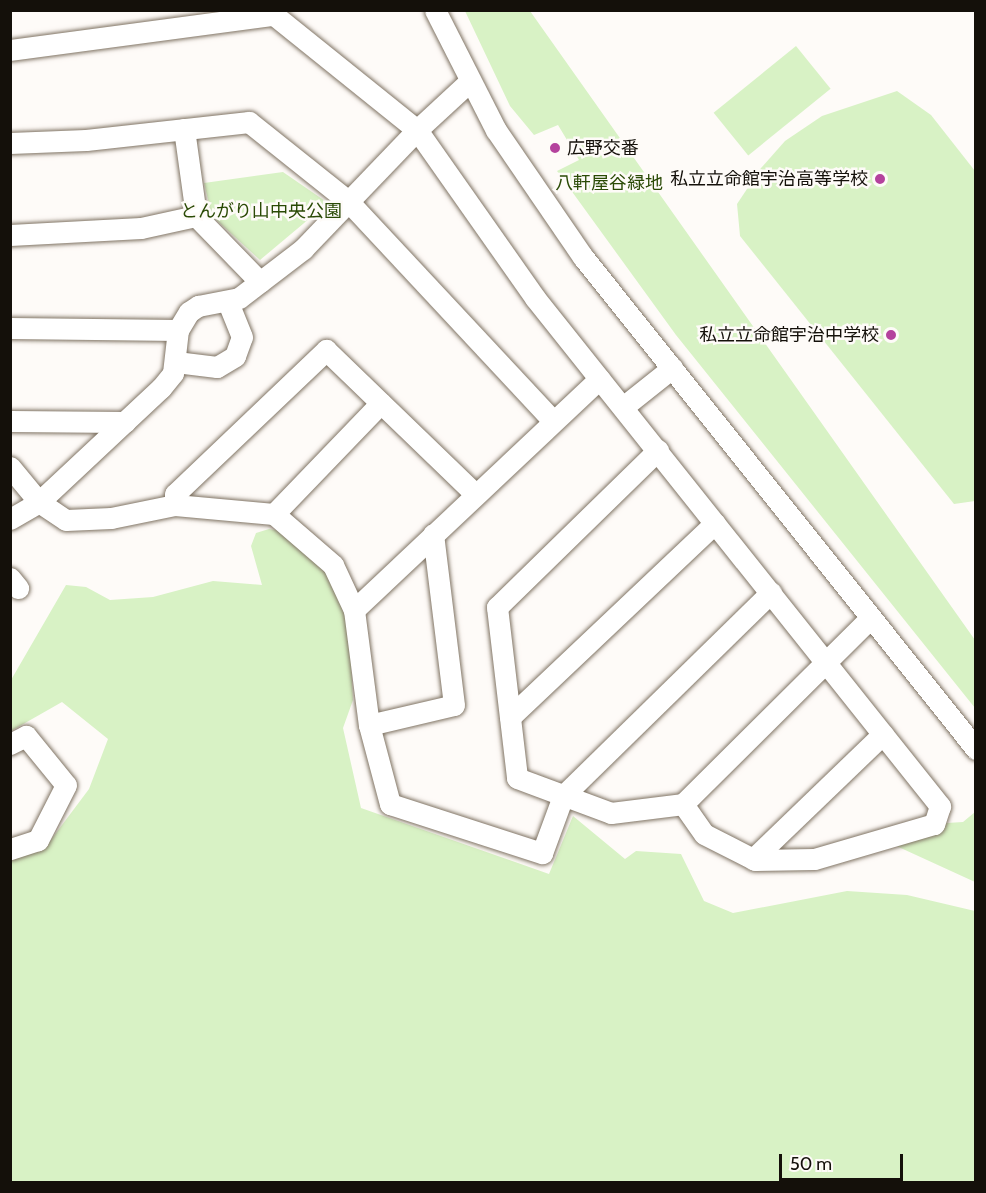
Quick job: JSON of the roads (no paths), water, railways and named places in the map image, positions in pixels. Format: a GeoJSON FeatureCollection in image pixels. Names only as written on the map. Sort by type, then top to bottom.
{"type":"FeatureCollection","features":[{"type":"Feature","properties":{"kind":"street"},"geometry":{"type":"LineString","coordinates":[[435,10],[496,130],[583,257],[975,749]]}},
{"type":"Feature","properties":{"kind":"street"},"geometry":{"type":"LineString","coordinates":[[10,50],[274,15],[417,129],[480,224],[599,379],[940,806],[934,824],[814,859],[753,859],[704,834],[683,804]]}},
{"type":"Feature","properties":{"kind":"street"},"geometry":{"type":"LineString","coordinates":[[10,519],[39,502],[161,388],[173,373],[178,330],[182,320],[198,306],[228,302],[260,282],[303,249],[417,129],[470,81]]}},
{"type":"Feature","properties":{"kind":"street"},"geometry":{"type":"LineString","coordinates":[[10,143],[249,122],[348,201],[552,420]]}},
{"type":"Feature","properties":{"kind":"street"},"geometry":{"type":"LineString","coordinates":[[183,129],[196,216],[260,282]]}},
{"type":"Feature","properties":{"kind":"street"},"geometry":{"type":"LineString","coordinates":[[10,235],[141,228],[196,216]]}},
{"type":"Feature","properties":{"kind":"street"},"geometry":{"type":"LineString","coordinates":[[176,362],[217,367],[235,356],[242,337],[228,302]]}},
{"type":"Feature","properties":{"kind":"street"},"geometry":{"type":"LineString","coordinates":[[10,328],[178,330]]}},
{"type":"Feature","properties":{"kind":"street"},"geometry":{"type":"LineString","coordinates":[[175,506],[175,494],[326,350],[475,494]]}},
{"type":"Feature","properties":{"kind":"street"},"geometry":{"type":"LineString","coordinates":[[623,407],[672,368]]}},
{"type":"Feature","properties":{"kind":"street"},"geometry":{"type":"LineString","coordinates":[[354,610],[552,420],[599,379]]}},
{"type":"Feature","properties":{"kind":"street"},"geometry":{"type":"LineString","coordinates":[[274,514],[381,403]]}},
{"type":"Feature","properties":{"kind":"street"},"geometry":{"type":"LineString","coordinates":[[10,421],[125,422]]}},
{"type":"Feature","properties":{"kind":"street"},"geometry":{"type":"LineString","coordinates":[[658,450],[497,607],[517,778],[611,813],[683,804],[870,618]]}},
{"type":"Feature","properties":{"kind":"street"},"geometry":{"type":"LineString","coordinates":[[10,466],[39,502],[66,520],[111,518],[175,506],[274,514],[333,565],[354,610],[369,725],[390,804],[542,853],[563,796],[771,592]]}},
{"type":"Feature","properties":{"kind":"street"},"geometry":{"type":"LineString","coordinates":[[510,717],[715,523]]}},
{"type":"Feature","properties":{"kind":"street"},"geometry":{"type":"LineString","coordinates":[[369,725],[454,705],[433,534]]}},
{"type":"Feature","properties":{"kind":"street"},"geometry":{"type":"LineString","coordinates":[[753,859],[883,734]]}},
{"type":"Feature","properties":{"kind":"street"},"geometry":{"type":"LineString","coordinates":[[10,744],[26,736],[66,784],[38,840],[10,849]]}},
{"type":"Feature","properties":{"kind":"place","name":"広野交番"},"geometry":{"type":"Point","coordinates":[555,148]}},
{"type":"Feature","properties":{"kind":"place","name":"私立立命館宇治高等学校"},"geometry":{"type":"Point","coordinates":[880,179]}},
{"type":"Feature","properties":{"kind":"place","name":"私立立命館宇治中学校"},"geometry":{"type":"Point","coordinates":[891,335]}},
{"type":"Feature","properties":{"kind":"park label","name":"八軒屋谷緑地"},"geometry":{"type":"Point","coordinates":[609,183]}},
{"type":"Feature","properties":{"kind":"park label","name":"とんがり山中央公園"},"geometry":{"type":"Point","coordinates":[261,211]}}]}
